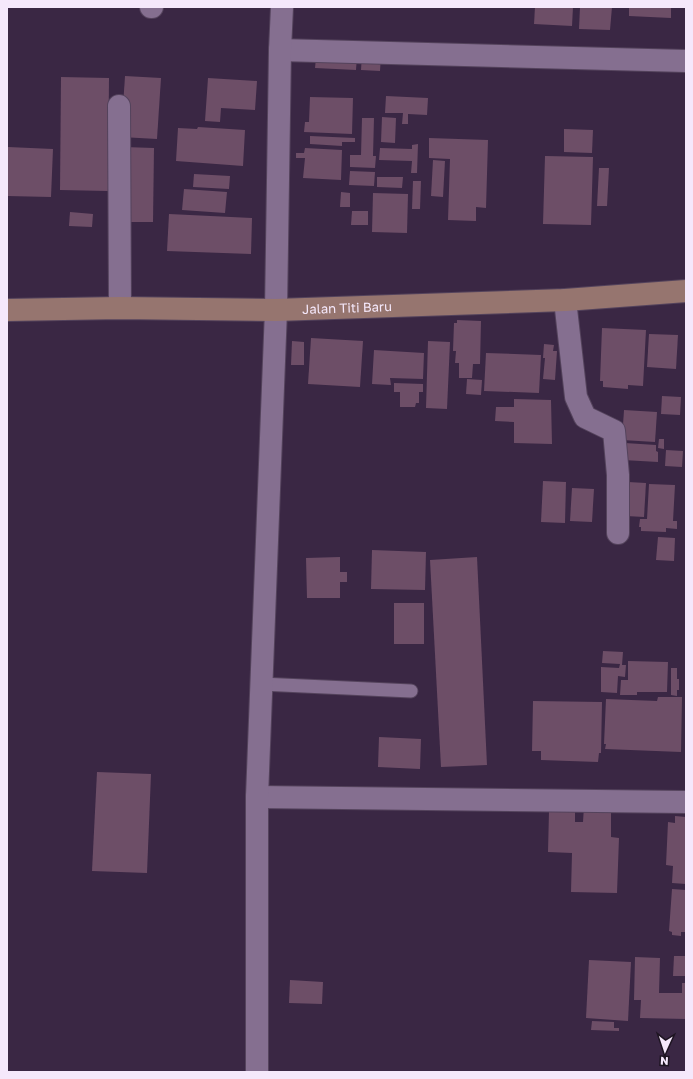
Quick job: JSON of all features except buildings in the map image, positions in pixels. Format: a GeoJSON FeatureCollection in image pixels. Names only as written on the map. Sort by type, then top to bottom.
{"type":"FeatureCollection","features":[{"type":"Feature","properties":{"kind":"street"},"geometry":{"type":"LineString","coordinates":[[257,1072],[257,797],[276,310],[282,7]]}},
{"type":"Feature","properties":{"kind":"street"},"geometry":{"type":"LineString","coordinates":[[280,50],[686,61]]}},
{"type":"Feature","properties":{"kind":"street"},"geometry":{"type":"LineString","coordinates":[[118,106],[120,308]]}},
{"type":"Feature","properties":{"kind":"street","name":"Jalan Titi Baru"},"geometry":{"type":"LineString","coordinates":[[7,310],[120,308],[276,310],[565,300],[686,291]]}},
{"type":"Feature","properties":{"kind":"street"},"geometry":{"type":"LineString","coordinates":[[565,300],[576,397],[585,417],[614,431],[618,475],[618,533]]}},
{"type":"Feature","properties":{"kind":"street"},"geometry":{"type":"LineString","coordinates":[[257,797],[686,802]]}},
{"type":"Feature","properties":{"kind":"lane"},"geometry":{"type":"LineString","coordinates":[[261,684],[411,691]]}}]}
